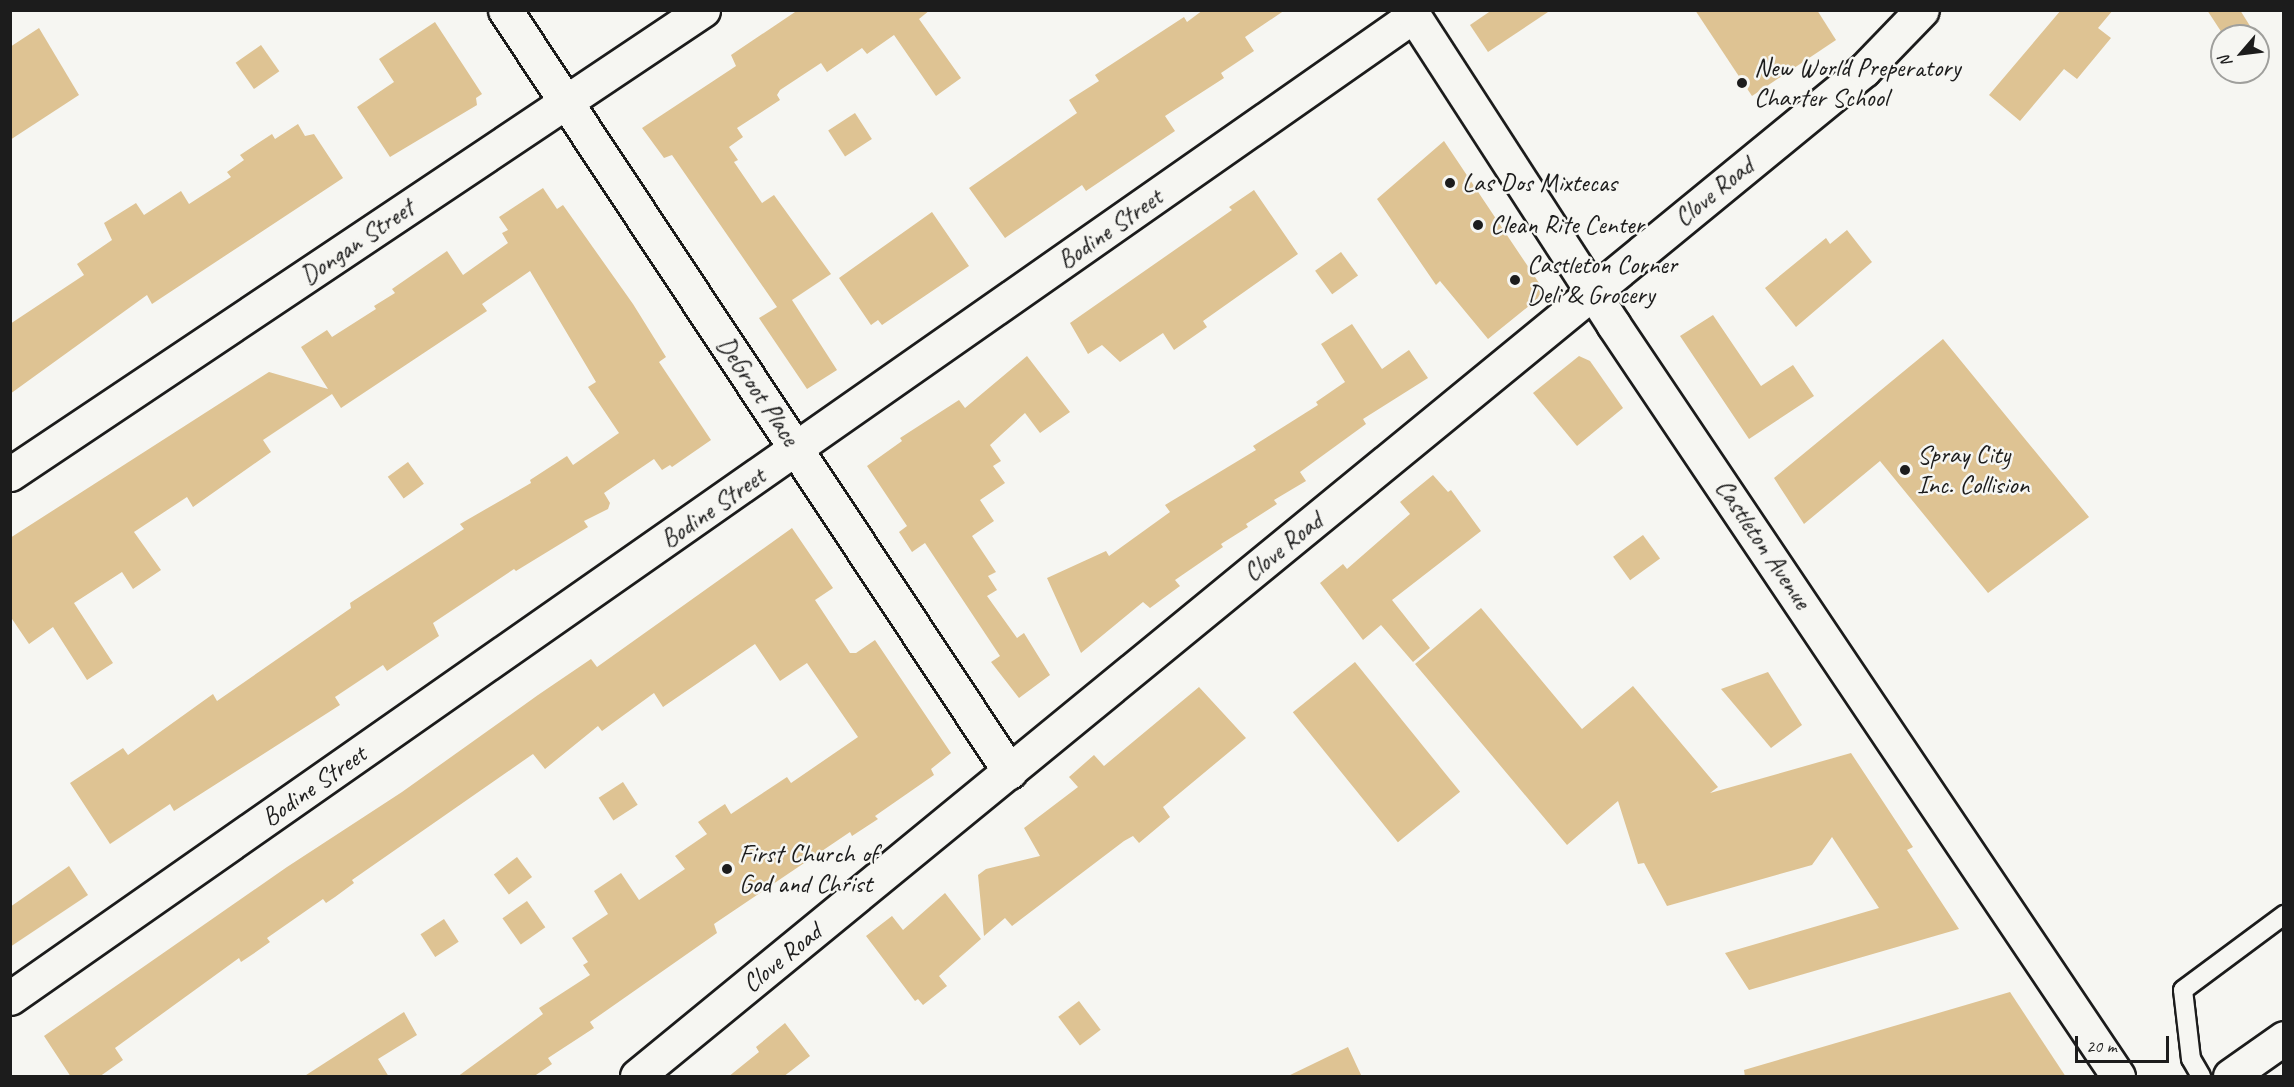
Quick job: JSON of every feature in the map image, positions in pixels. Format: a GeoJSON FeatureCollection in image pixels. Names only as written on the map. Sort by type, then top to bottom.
{"type":"FeatureCollection","features":[{"type":"Feature","properties":{"kind":"street","name":"DeGroot Place"},"geometry":{"type":"LineString","coordinates":[[505,10],[1010,772]]}},
{"type":"Feature","properties":{"kind":"street","name":"Dongan Street"},"geometry":{"type":"LineString","coordinates":[[10,474],[703,10]]}},
{"type":"Feature","properties":{"kind":"street","name":"Clove Road"},"geometry":{"type":"LineString","coordinates":[[637,1077],[1864,70],[1922,10]]}},
{"type":"Feature","properties":{"kind":"street","name":"Castleton Avenue"},"geometry":{"type":"LineString","coordinates":[[1412,13],[1594,292],[2118,1077]]}},
{"type":"Feature","properties":{"kind":"street","name":"Bodine Street"},"geometry":{"type":"LineString","coordinates":[[10,998],[797,450],[1412,13]]}},
{"type":"Feature","properties":{"kind":"street"},"geometry":{"type":"LineString","coordinates":[[2230,1077],[2283,1038]]}},
{"type":"Feature","properties":{"kind":"lane"},"geometry":{"type":"LineString","coordinates":[[2201,1077],[2191,1059],[2184,990],[2283,915]]}},
{"type":"Feature","properties":{"kind":"building"},"geometry":{"type":"Polygon","coordinates":[[[798,10],[930,10],[919,19],[961,78],[936,96],[894,35],[867,54],[862,48],[827,72],[821,63],[780,90],[777,95],[780,100],[737,128],[743,137],[729,147],[738,160],[734,162],[762,203],[774,195],[831,274],[792,300],[837,370],[807,389],[759,318],[777,307],[672,155],[664,158],[642,128],[736,66],[731,55],[798,10]]]}},
{"type":"Feature","properties":{"kind":"building"},"geometry":{"type":"Polygon","coordinates":[[[1203,10],[1285,10],[1245,37],[1254,51],[1221,73],[1224,78],[1165,116],[1175,131],[1086,191],[1082,185],[1005,238],[969,188],[1077,113],[1069,100],[1099,81],[1095,75],[1184,17],[1187,22],[1203,10]]]}},
{"type":"Feature","properties":{"kind":"building"},"geometry":{"type":"Polygon","coordinates":[[[1492,10],[1551,10],[1488,52],[1470,25],[1492,10]]]}},
{"type":"Feature","properties":{"kind":"building"},"geometry":{"type":"Polygon","coordinates":[[[1695,10],[1817,10],[1836,40],[1752,96],[1695,10]]]}},
{"type":"Feature","properties":{"kind":"building"},"geometry":{"type":"Polygon","coordinates":[[[2061,10],[2113,10],[2098,28],[2111,38],[2077,79],[2064,69],[2020,121],[1989,95],[2061,10]]]}},
{"type":"Feature","properties":{"kind":"building"},"geometry":{"type":"Polygon","coordinates":[[[2207,10],[2240,10],[2249,24],[2216,24],[2207,10]]]}},
{"type":"Feature","properties":{"kind":"building"},"geometry":{"type":"Polygon","coordinates":[[[435,22],[482,94],[476,98],[477,105],[390,157],[357,107],[394,82],[379,59],[435,22]]]}},
{"type":"Feature","properties":{"kind":"building"},"geometry":{"type":"Polygon","coordinates":[[[39,28],[79,95],[10,140],[10,47],[39,28]]]}},
{"type":"Feature","properties":{"kind":"building"},"geometry":{"type":"Polygon","coordinates":[[[261,45],[279,71],[254,89],[236,63],[261,45]]]}},
{"type":"Feature","properties":{"kind":"building"},"geometry":{"type":"Polygon","coordinates":[[[855,113],[872,139],[845,156],[828,130],[855,113]]]}},
{"type":"Feature","properties":{"kind":"building"},"geometry":{"type":"Polygon","coordinates":[[[298,124],[305,136],[314,134],[343,178],[152,304],[147,295],[10,394],[10,324],[84,275],[77,264],[112,240],[104,223],[136,203],[144,215],[181,191],[189,204],[231,177],[227,172],[244,160],[240,155],[272,134],[275,139],[298,124]]]}},
{"type":"Feature","properties":{"kind":"building"},"geometry":{"type":"Polygon","coordinates":[[[1444,141],[1541,286],[1540,297],[1488,339],[1440,281],[1436,285],[1377,199],[1444,141]]]}},
{"type":"Feature","properties":{"kind":"building"},"geometry":{"type":"Polygon","coordinates":[[[543,188],[557,209],[563,205],[633,304],[666,357],[659,362],[711,440],[672,467],[670,465],[662,470],[654,459],[604,493],[610,503],[608,509],[584,521],[588,527],[516,571],[514,569],[433,623],[439,636],[387,671],[383,665],[335,697],[340,705],[174,811],[170,804],[110,844],[70,783],[123,748],[128,755],[213,694],[217,701],[351,608],[350,603],[464,529],[460,524],[531,483],[530,480],[567,456],[573,465],[619,433],[588,387],[596,382],[530,271],[482,304],[487,311],[341,408],[332,394],[263,440],[271,452],[193,507],[187,497],[134,532],[161,570],[133,589],[122,572],[74,603],[113,663],[87,680],[53,627],[29,644],[10,616],[10,538],[269,372],[328,389],[301,347],[327,330],[332,337],[376,309],[374,306],[395,293],[392,289],[447,251],[463,275],[508,243],[502,233],[508,230],[499,217],[543,188]]]}},
{"type":"Feature","properties":{"kind":"building"},"geometry":{"type":"Polygon","coordinates":[[[1254,190],[1298,254],[1203,321],[1207,327],[1174,350],[1163,333],[1120,362],[1102,345],[1088,354],[1070,323],[1232,210],[1229,207],[1254,190]]]}},
{"type":"Feature","properties":{"kind":"building"},"geometry":{"type":"Polygon","coordinates":[[[932,212],[969,266],[882,325],[878,320],[871,325],[839,278],[932,212]]]}},
{"type":"Feature","properties":{"kind":"building"},"geometry":{"type":"Polygon","coordinates":[[[1847,230],[1872,262],[1796,327],[1765,288],[1826,238],[1830,244],[1847,230]]]}},
{"type":"Feature","properties":{"kind":"building"},"geometry":{"type":"Polygon","coordinates":[[[1341,252],[1358,275],[1332,294],[1315,271],[1341,252]]]}},
{"type":"Feature","properties":{"kind":"building"},"geometry":{"type":"Polygon","coordinates":[[[1713,315],[1761,386],[1793,365],[1814,396],[1749,439],[1680,336],[1713,315]]]}},
{"type":"Feature","properties":{"kind":"building"},"geometry":{"type":"Polygon","coordinates":[[[1352,324],[1382,369],[1409,350],[1428,378],[1363,419],[1366,424],[1300,472],[1306,481],[1274,500],[1277,504],[1246,524],[1248,527],[1221,544],[1223,547],[1175,580],[1180,586],[1150,608],[1143,602],[1081,653],[1047,578],[1106,551],[1109,556],[1170,512],[1165,505],[1256,450],[1253,446],[1318,405],[1316,402],[1345,382],[1321,344],[1352,324]]]}},
{"type":"Feature","properties":{"kind":"building"},"geometry":{"type":"Polygon","coordinates":[[[1943,339],[2089,517],[1988,593],[1880,461],[1804,524],[1774,478],[1943,339]]]}},
{"type":"Feature","properties":{"kind":"building"},"geometry":{"type":"Polygon","coordinates":[[[1027,356],[1070,412],[1040,433],[1025,413],[990,445],[1001,461],[993,466],[1005,483],[980,500],[994,521],[972,536],[996,572],[988,576],[997,590],[987,596],[1017,638],[1024,633],[1050,675],[1019,698],[991,662],[1000,656],[925,543],[912,552],[899,532],[907,526],[867,466],[902,441],[900,438],[959,400],[965,408],[1027,356]]]}},
{"type":"Feature","properties":{"kind":"building"},"geometry":{"type":"Polygon","coordinates":[[[1579,356],[1590,361],[1623,408],[1577,446],[1533,393],[1579,356]]]}},
{"type":"Feature","properties":{"kind":"building"},"geometry":{"type":"Polygon","coordinates":[[[408,462],[424,484],[404,499],[388,477],[408,462]]]}},
{"type":"Feature","properties":{"kind":"building"},"geometry":{"type":"Polygon","coordinates":[[[1433,475],[1448,492],[1451,490],[1481,531],[1392,600],[1430,648],[1413,662],[1381,625],[1363,640],[1320,583],[1343,564],[1347,569],[1410,514],[1400,502],[1433,475]]]}},
{"type":"Feature","properties":{"kind":"building"},"geometry":{"type":"Polygon","coordinates":[[[792,528],[833,588],[815,600],[850,653],[856,653],[875,640],[951,753],[931,769],[934,775],[875,816],[878,819],[852,836],[850,832],[714,924],[717,933],[590,1022],[594,1028],[548,1058],[552,1064],[533,1077],[457,1077],[543,1014],[539,1008],[590,975],[583,965],[588,962],[572,938],[608,914],[594,891],[621,873],[639,900],[685,869],[675,856],[707,834],[698,822],[725,804],[731,814],[787,777],[791,783],[858,737],[807,663],[780,681],[755,644],[663,707],[654,693],[602,731],[598,726],[545,769],[533,754],[352,880],[354,883],[335,897],[326,903],[323,899],[267,938],[270,942],[241,962],[239,958],[115,1048],[123,1060],[99,1077],[71,1077],[44,1036],[287,867],[402,792],[591,659],[597,667],[792,528]]]}},
{"type":"Feature","properties":{"kind":"building"},"geometry":{"type":"Polygon","coordinates":[[[1643,535],[1660,558],[1630,580],[1613,557],[1643,535]]]}},
{"type":"Feature","properties":{"kind":"building"},"geometry":{"type":"Polygon","coordinates":[[[1481,608],[1582,729],[1633,686],[1718,787],[1710,793],[1851,753],[1913,847],[1907,850],[1959,929],[1749,990],[1725,953],[1879,908],[1832,837],[1812,865],[1667,906],[1644,863],[1638,864],[1618,801],[1567,845],[1415,664],[1481,608]]]}},
{"type":"Feature","properties":{"kind":"building"},"geometry":{"type":"Polygon","coordinates":[[[1355,662],[1460,792],[1398,842],[1293,712],[1355,662]]]}},
{"type":"Feature","properties":{"kind":"building"},"geometry":{"type":"Polygon","coordinates":[[[1768,672],[1802,725],[1771,748],[1721,689],[1768,672]]]}},
{"type":"Feature","properties":{"kind":"building"},"geometry":{"type":"Polygon","coordinates":[[[1199,687],[1246,738],[1163,807],[1170,817],[1139,843],[1133,836],[1124,841],[1012,926],[1005,918],[984,936],[978,875],[986,869],[1040,856],[1024,828],[1078,787],[1069,777],[1094,755],[1104,766],[1199,687]]]}},
{"type":"Feature","properties":{"kind":"building"},"geometry":{"type":"Polygon","coordinates":[[[623,782],[638,805],[613,820],[599,798],[623,782]]]}},
{"type":"Feature","properties":{"kind":"building"},"geometry":{"type":"Polygon","coordinates":[[[517,857],[532,877],[509,894],[494,874],[517,857]]]}},
{"type":"Feature","properties":{"kind":"building"},"geometry":{"type":"Polygon","coordinates":[[[69,866],[88,895],[10,947],[10,907],[69,866]]]}},
{"type":"Feature","properties":{"kind":"building"},"geometry":{"type":"Polygon","coordinates":[[[945,893],[981,939],[939,976],[947,986],[923,1005],[918,999],[915,1001],[866,936],[892,916],[903,930],[945,893]]]}},
{"type":"Feature","properties":{"kind":"building"},"geometry":{"type":"Polygon","coordinates":[[[527,901],[545,927],[521,944],[502,918],[527,901]]]}},
{"type":"Feature","properties":{"kind":"building"},"geometry":{"type":"Polygon","coordinates":[[[444,919],[459,942],[435,957],[421,934],[444,919]]]}},
{"type":"Feature","properties":{"kind":"building"},"geometry":{"type":"Polygon","coordinates":[[[2010,992],[2066,1077],[1745,1077],[1744,1070],[2010,992]]]}},
{"type":"Feature","properties":{"kind":"building"},"geometry":{"type":"Polygon","coordinates":[[[1079,1001],[1101,1030],[1080,1045],[1058,1017],[1079,1001]]]}},
{"type":"Feature","properties":{"kind":"building"},"geometry":{"type":"Polygon","coordinates":[[[404,1012],[417,1035],[378,1059],[389,1077],[303,1077],[404,1012]]]}},
{"type":"Feature","properties":{"kind":"building"},"geometry":{"type":"Polygon","coordinates":[[[785,1023],[810,1056],[783,1077],[728,1077],[759,1052],[756,1047],[785,1023]]]}},
{"type":"Feature","properties":{"kind":"building"},"geometry":{"type":"Polygon","coordinates":[[[1348,1047],[1362,1077],[1286,1077],[1348,1047]]]}},
{"type":"Feature","properties":{"kind":"place","name":"New World Preperatory Charter School"},"geometry":{"type":"Point","coordinates":[1742,83]}},
{"type":"Feature","properties":{"kind":"place","name":"Las Dos Mixtecas"},"geometry":{"type":"Point","coordinates":[1450,183]}},
{"type":"Feature","properties":{"kind":"place","name":"Clean Rite Center"},"geometry":{"type":"Point","coordinates":[1478,225]}},
{"type":"Feature","properties":{"kind":"place","name":"Castleton Corner Deli & Grocery"},"geometry":{"type":"Point","coordinates":[1515,280]}},
{"type":"Feature","properties":{"kind":"place","name":"Spray City Inc. Collision"},"geometry":{"type":"Point","coordinates":[1905,470]}},
{"type":"Feature","properties":{"kind":"place","name":"First Church of God and Christ"},"geometry":{"type":"Point","coordinates":[727,869]}}]}
